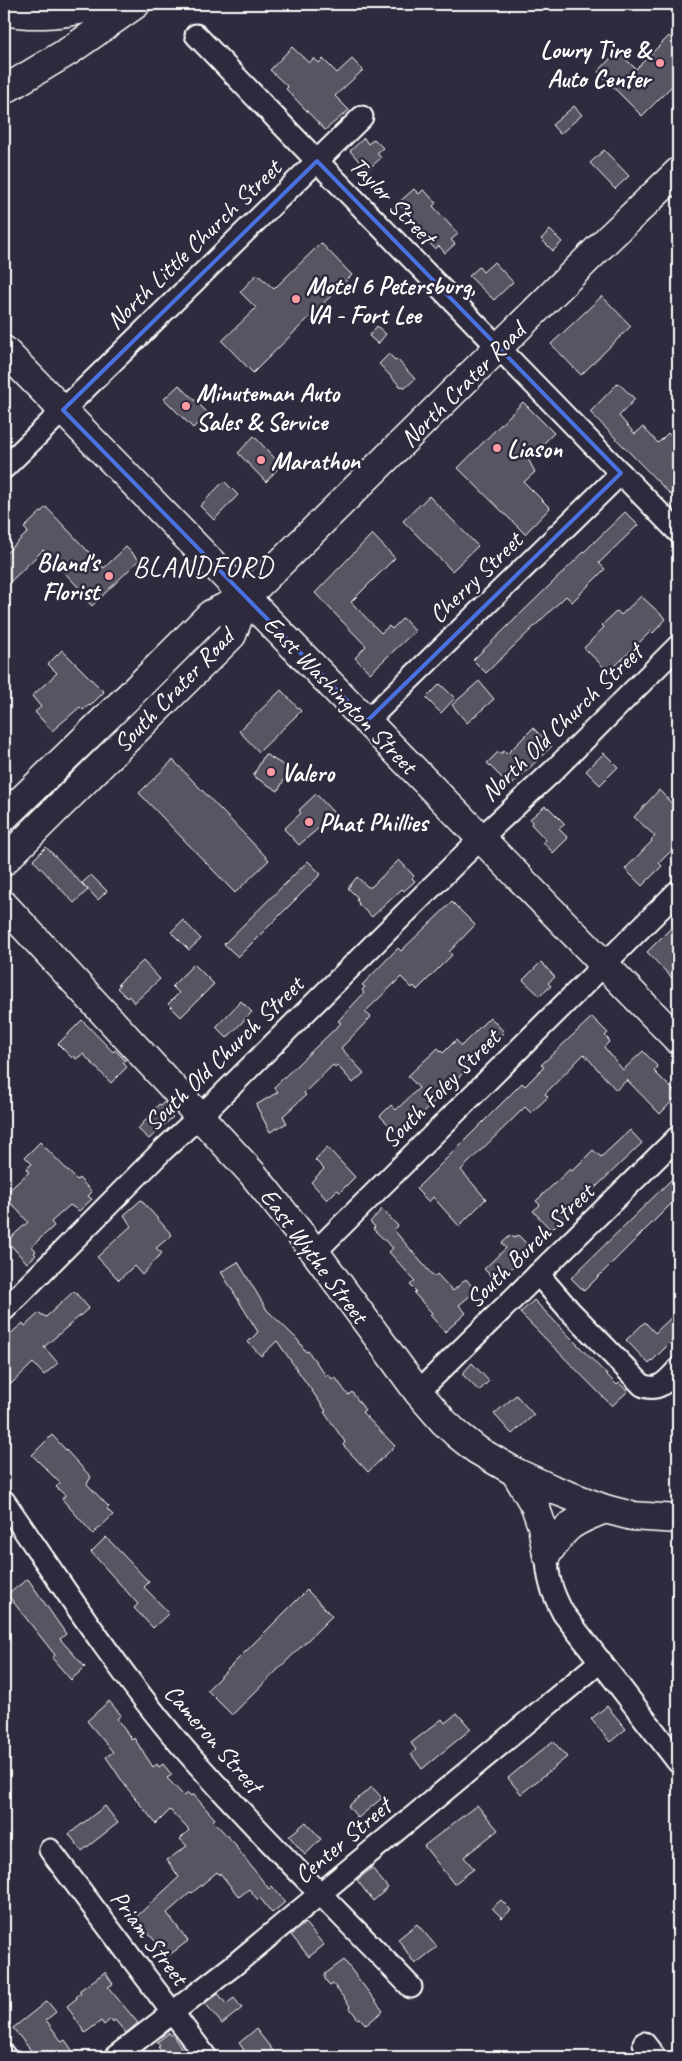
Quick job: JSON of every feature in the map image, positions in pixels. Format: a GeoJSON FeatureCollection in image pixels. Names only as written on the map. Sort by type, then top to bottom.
{"type":"FeatureCollection","features":[{"type":"Feature","properties":{"kind":"main road"},"geometry":{"type":"LineString","coordinates":[[4,11],[42,14],[74,11],[101,4]]}},
{"type":"Feature","properties":{"kind":"main road"},"geometry":{"type":"LineString","coordinates":[[4,90],[69,50],[136,4]]}},
{"type":"Feature","properties":{"kind":"main road","name":"North Crater Road"},"geometry":{"type":"LineString","coordinates":[[246,597],[678,172]]}},
{"type":"Feature","properties":{"kind":"main road","name":"East Washington Street"},"geometry":{"type":"LineString","coordinates":[[4,350],[482,837],[678,1040]]}},
{"type":"Feature","properties":{"kind":"main road","name":"South Crater Road"},"geometry":{"type":"LineString","coordinates":[[4,818],[210,614],[246,597]]}},
{"type":"Feature","properties":{"kind":"main road","name":"South Crater Road"},"geometry":{"type":"LineString","coordinates":[[4,861],[232,635],[246,597]]}},
{"type":"Feature","properties":{"kind":"main road","name":"East Wythe Street"},"geometry":{"type":"LineString","coordinates":[[4,904],[252,1173],[316,1252],[418,1392],[458,1436],[477,1450],[515,1472],[552,1489],[605,1509],[632,1516],[678,1519]]}},
{"type":"Feature","properties":{"kind":"main road"},"geometry":{"type":"LineString","coordinates":[[515,1472],[535,1506],[542,1526],[547,1554]]}},
{"type":"Feature","properties":{"kind":"main road"},"geometry":{"type":"LineString","coordinates":[[547,1554],[562,1532],[578,1519],[605,1509]]}},
{"type":"Feature","properties":{"kind":"street","name":"Taylor Street"},"geometry":{"type":"LineString","coordinates":[[196,35],[317,162],[678,532]]}},
{"type":"Feature","properties":{"kind":"street","name":"North Little Church Street"},"geometry":{"type":"LineString","coordinates":[[4,468],[362,117]]}},
{"type":"Feature","properties":{"kind":"street","name":"Cherry Street"},"geometry":{"type":"LineString","coordinates":[[367,721],[621,473]]}},
{"type":"Feature","properties":{"kind":"street","name":"North Old Church Street"},"geometry":{"type":"LineString","coordinates":[[482,837],[554,771],[678,646]]}},
{"type":"Feature","properties":{"kind":"street","name":"South Old Church Street"},"geometry":{"type":"LineString","coordinates":[[4,1310],[162,1151],[482,837]]}},
{"type":"Feature","properties":{"kind":"street","name":"South Foley Street"},"geometry":{"type":"LineString","coordinates":[[316,1252],[678,891]]}},
{"type":"Feature","properties":{"kind":"street","name":"South Burch Street"},"geometry":{"type":"LineString","coordinates":[[418,1392],[678,1137]]}},
{"type":"Feature","properties":{"kind":"street"},"geometry":{"type":"LineString","coordinates":[[538,1274],[576,1318],[642,1385],[648,1388],[656,1388],[672,1376]]}},
{"type":"Feature","properties":{"kind":"street","name":"Cameron Street"},"geometry":{"type":"LineString","coordinates":[[4,1501],[140,1694],[227,1797],[411,1987]]}},
{"type":"Feature","properties":{"kind":"street"},"geometry":{"type":"LineString","coordinates":[[547,1554],[547,1568],[552,1591],[563,1613],[678,1762]]}},
{"type":"Feature","properties":{"kind":"street","name":"Center Street"},"geometry":{"type":"LineString","coordinates":[[115,2057],[234,1965],[601,1662]]}},
{"type":"Feature","properties":{"kind":"street","name":"Priam Street"},"geometry":{"type":"LineString","coordinates":[[50,1850],[206,2057]]}},
{"type":"Feature","properties":{"kind":"highlighted area"},"geometry":{"type":"Polygon","coordinates":[[[317,161],[621,473],[367,721],[63,410],[317,161]]]}},
{"type":"Feature","properties":{"kind":"building","name":"Lowry Tire & Auto Center"},"geometry":{"type":"Polygon","coordinates":[[[669,36],[678,46],[678,80],[642,116],[598,72],[617,51],[636,69],[669,36]]]}},
{"type":"Feature","properties":{"kind":"building"},"geometry":{"type":"Polygon","coordinates":[[[292,47],[309,63],[314,58],[319,63],[323,59],[337,73],[352,59],[363,70],[335,96],[349,110],[325,130],[286,89],[288,87],[270,70],[292,47]]]}},
{"type":"Feature","properties":{"kind":"building"},"geometry":{"type":"Polygon","coordinates":[[[574,106],[582,115],[560,134],[552,125],[574,106]]]}},
{"type":"Feature","properties":{"kind":"building"},"geometry":{"type":"Polygon","coordinates":[[[364,138],[368,144],[374,139],[383,148],[377,153],[381,158],[367,170],[350,151],[364,138]]]}},
{"type":"Feature","properties":{"kind":"building"},"geometry":{"type":"Polygon","coordinates":[[[604,150],[629,176],[615,189],[590,163],[604,150]]]}},
{"type":"Feature","properties":{"kind":"building"},"geometry":{"type":"Polygon","coordinates":[[[414,189],[419,194],[423,190],[426,192],[436,203],[433,206],[458,234],[451,240],[455,244],[445,253],[439,246],[435,249],[426,239],[429,237],[398,203],[414,189]]]}},
{"type":"Feature","properties":{"kind":"building"},"geometry":{"type":"Polygon","coordinates":[[[550,230],[562,242],[553,251],[541,239],[550,230]]]}},
{"type":"Feature","properties":{"kind":"building","name":"Motel 6 Petersburg, VA - Fort Lee"},"geometry":{"type":"Polygon","coordinates":[[[321,243],[352,275],[253,373],[222,341],[256,308],[240,292],[257,274],[274,289],[321,243]]]}},
{"type":"Feature","properties":{"kind":"building"},"geometry":{"type":"Polygon","coordinates":[[[494,262],[513,282],[494,300],[469,276],[479,267],[483,272],[494,262]]]}},
{"type":"Feature","properties":{"kind":"building"},"geometry":{"type":"Polygon","coordinates":[[[602,296],[631,326],[581,375],[551,344],[602,296]]]}},
{"type":"Feature","properties":{"kind":"building"},"geometry":{"type":"Polygon","coordinates":[[[377,326],[386,334],[378,344],[369,336],[377,326]]]}},
{"type":"Feature","properties":{"kind":"building"},"geometry":{"type":"Polygon","coordinates":[[[389,354],[396,361],[397,359],[415,379],[405,388],[401,387],[379,364],[389,354]]]}},
{"type":"Feature","properties":{"kind":"building"},"geometry":{"type":"Polygon","coordinates":[[[618,383],[635,399],[619,416],[635,434],[643,427],[658,443],[668,433],[678,443],[678,487],[670,494],[590,412],[618,383]]]}},
{"type":"Feature","properties":{"kind":"building","name":"Minuteman Auto Sales & Service"},"geometry":{"type":"Polygon","coordinates":[[[179,385],[208,413],[193,428],[164,399],[179,385]]]}},
{"type":"Feature","properties":{"kind":"building"},"geometry":{"type":"Polygon","coordinates":[[[523,402],[554,433],[528,459],[535,472],[524,482],[550,508],[525,534],[458,468],[523,402]]]}},
{"type":"Feature","properties":{"kind":"building","name":"Marathon"},"geometry":{"type":"Polygon","coordinates":[[[254,436],[281,465],[266,482],[238,453],[254,436]]]}},
{"type":"Feature","properties":{"kind":"building","name":"Marathon"},"geometry":{"type":"Polygon","coordinates":[[[224,481],[238,495],[214,520],[200,506],[224,481]]]}},
{"type":"Feature","properties":{"kind":"building"},"geometry":{"type":"Polygon","coordinates":[[[429,496],[478,546],[452,571],[403,521],[429,496]]]}},
{"type":"Feature","properties":{"kind":"building"},"geometry":{"type":"Polygon","coordinates":[[[46,507],[104,568],[126,547],[139,560],[92,606],[79,593],[81,590],[43,550],[4,588],[4,555],[28,532],[24,528],[46,507]]]}},
{"type":"Feature","properties":{"kind":"building"},"geometry":{"type":"Polygon","coordinates":[[[625,512],[638,525],[599,563],[605,569],[572,602],[566,596],[486,673],[473,660],[625,512]]]}},
{"type":"Feature","properties":{"kind":"building"},"geometry":{"type":"Polygon","coordinates":[[[372,534],[395,558],[351,602],[381,633],[389,626],[392,629],[403,618],[415,631],[370,673],[355,658],[366,646],[315,593],[372,534]]]}},
{"type":"Feature","properties":{"kind":"building"},"geometry":{"type":"Polygon","coordinates":[[[641,596],[666,619],[609,672],[584,648],[604,627],[602,625],[617,611],[621,615],[641,596]]]}},
{"type":"Feature","properties":{"kind":"building"},"geometry":{"type":"Polygon","coordinates":[[[62,650],[104,692],[90,706],[83,710],[80,707],[52,731],[35,712],[41,707],[32,696],[57,673],[48,664],[62,650]]]}},
{"type":"Feature","properties":{"kind":"building"},"geometry":{"type":"Polygon","coordinates":[[[479,681],[494,699],[467,723],[452,705],[479,681]]]}},
{"type":"Feature","properties":{"kind":"building"},"geometry":{"type":"Polygon","coordinates":[[[440,684],[455,698],[441,713],[426,698],[440,684]]]}},
{"type":"Feature","properties":{"kind":"building","name":"Valero"},"geometry":{"type":"Polygon","coordinates":[[[281,690],[301,711],[259,752],[239,731],[281,690]]]}},
{"type":"Feature","properties":{"kind":"building"},"geometry":{"type":"Polygon","coordinates":[[[533,728],[552,746],[512,785],[509,782],[507,783],[487,763],[498,752],[500,754],[504,751],[507,754],[533,728]]]}},
{"type":"Feature","properties":{"kind":"building"},"geometry":{"type":"Polygon","coordinates":[[[604,753],[618,767],[600,785],[586,771],[604,753]]]}},
{"type":"Feature","properties":{"kind":"building","name":"Valero"},"geometry":{"type":"Polygon","coordinates":[[[265,754],[290,769],[278,791],[253,776],[265,754]]]}},
{"type":"Feature","properties":{"kind":"building"},"geometry":{"type":"Polygon","coordinates":[[[173,760],[269,860],[235,893],[139,793],[173,760]]]}},
{"type":"Feature","properties":{"kind":"building"},"geometry":{"type":"Polygon","coordinates":[[[659,790],[678,810],[678,844],[659,863],[662,866],[642,886],[625,869],[655,836],[634,817],[659,790]]]}},
{"type":"Feature","properties":{"kind":"building","name":"Phat Phillies"},"geometry":{"type":"Polygon","coordinates":[[[316,794],[335,814],[299,845],[284,829],[301,813],[299,810],[316,794]]]}},
{"type":"Feature","properties":{"kind":"building"},"geometry":{"type":"Polygon","coordinates":[[[545,806],[565,824],[559,829],[568,838],[553,853],[543,842],[546,840],[531,824],[530,819],[545,806]]]}},
{"type":"Feature","properties":{"kind":"building"},"geometry":{"type":"Polygon","coordinates":[[[46,847],[88,890],[74,903],[33,860],[46,847]]]}},
{"type":"Feature","properties":{"kind":"building"},"geometry":{"type":"Polygon","coordinates":[[[399,860],[414,876],[412,878],[415,881],[404,891],[402,889],[372,917],[358,904],[356,900],[358,898],[348,888],[357,877],[368,887],[371,887],[399,860]]]}},
{"type":"Feature","properties":{"kind":"building"},"geometry":{"type":"Polygon","coordinates":[[[308,861],[321,874],[238,957],[224,944],[308,861]]]}},
{"type":"Feature","properties":{"kind":"building"},"geometry":{"type":"Polygon","coordinates":[[[91,875],[107,891],[98,900],[82,883],[91,875]]]}},
{"type":"Feature","properties":{"kind":"building"},"geometry":{"type":"Polygon","coordinates":[[[452,902],[475,925],[449,952],[452,955],[417,990],[414,986],[412,988],[401,977],[365,1012],[371,1017],[341,1048],[364,1073],[353,1083],[337,1065],[335,1067],[333,1065],[304,1093],[306,1095],[283,1116],[287,1123],[270,1132],[256,1105],[278,1092],[274,1087],[341,1023],[338,1021],[364,993],[362,990],[365,987],[362,985],[398,948],[401,951],[452,902]]]}},
{"type":"Feature","properties":{"kind":"building"},"geometry":{"type":"Polygon","coordinates":[[[183,920],[201,939],[189,950],[171,932],[183,920]]]}},
{"type":"Feature","properties":{"kind":"building"},"geometry":{"type":"Polygon","coordinates":[[[670,929],[678,938],[678,971],[672,978],[647,952],[670,929]]]}},
{"type":"Feature","properties":{"kind":"building"},"geometry":{"type":"Polygon","coordinates":[[[143,961],[160,979],[134,1003],[129,996],[127,998],[117,988],[120,985],[118,984],[143,961]]]}},
{"type":"Feature","properties":{"kind":"building"},"geometry":{"type":"Polygon","coordinates":[[[541,962],[555,977],[548,983],[551,986],[540,996],[523,980],[541,962]]]}},
{"type":"Feature","properties":{"kind":"building"},"geometry":{"type":"Polygon","coordinates":[[[194,964],[214,984],[181,1017],[168,1004],[179,993],[172,986],[194,964]]]}},
{"type":"Feature","properties":{"kind":"building"},"geometry":{"type":"Polygon","coordinates":[[[241,1001],[252,1012],[227,1038],[216,1027],[241,1001]]]}},
{"type":"Feature","properties":{"kind":"building"},"geometry":{"type":"Polygon","coordinates":[[[490,1017],[504,1032],[409,1127],[398,1134],[380,1116],[391,1105],[396,1110],[419,1088],[408,1076],[438,1048],[443,1053],[456,1040],[461,1046],[490,1017]]]}},
{"type":"Feature","properties":{"kind":"building"},"geometry":{"type":"Polygon","coordinates":[[[592,1017],[608,1033],[605,1036],[610,1041],[604,1047],[623,1070],[643,1051],[658,1067],[654,1071],[678,1095],[660,1114],[627,1080],[616,1090],[584,1054],[545,1094],[548,1097],[531,1113],[525,1107],[461,1170],[486,1199],[459,1226],[433,1197],[429,1202],[416,1189],[522,1083],[525,1086],[544,1067],[541,1065],[592,1017]]]}},
{"type":"Feature","properties":{"kind":"building"},"geometry":{"type":"Polygon","coordinates":[[[82,1020],[113,1052],[115,1050],[125,1060],[123,1063],[127,1067],[111,1083],[83,1054],[76,1059],[74,1056],[72,1058],[58,1044],[82,1020]]]}},
{"type":"Feature","properties":{"kind":"building"},"geometry":{"type":"Polygon","coordinates":[[[164,1102],[174,1112],[171,1115],[173,1117],[149,1139],[138,1129],[159,1104],[161,1105],[164,1102]]]}},
{"type":"Feature","properties":{"kind":"building"},"geometry":{"type":"Polygon","coordinates":[[[630,1130],[642,1143],[551,1230],[533,1211],[540,1205],[536,1201],[570,1169],[572,1171],[593,1150],[601,1157],[630,1130]]]}},
{"type":"Feature","properties":{"kind":"building"},"geometry":{"type":"Polygon","coordinates":[[[40,1142],[77,1180],[79,1178],[92,1192],[88,1196],[92,1199],[79,1211],[70,1205],[51,1222],[54,1226],[32,1246],[36,1251],[34,1253],[36,1255],[27,1263],[7,1241],[28,1222],[4,1195],[29,1172],[26,1169],[32,1164],[25,1157],[40,1142]]]}},
{"type":"Feature","properties":{"kind":"building"},"geometry":{"type":"Polygon","coordinates":[[[327,1147],[355,1177],[340,1192],[337,1190],[327,1200],[311,1182],[324,1169],[315,1160],[327,1147]]]}},
{"type":"Feature","properties":{"kind":"building"},"geometry":{"type":"Polygon","coordinates":[[[678,1173],[678,1197],[584,1291],[571,1278],[678,1173]]]}},
{"type":"Feature","properties":{"kind":"building"},"geometry":{"type":"Polygon","coordinates":[[[141,1200],[172,1235],[156,1248],[162,1253],[142,1275],[134,1266],[119,1280],[97,1257],[131,1226],[124,1215],[141,1200]]]}},
{"type":"Feature","properties":{"kind":"building"},"geometry":{"type":"Polygon","coordinates":[[[382,1209],[398,1226],[394,1230],[434,1277],[437,1274],[453,1291],[466,1279],[476,1291],[459,1305],[466,1313],[445,1332],[430,1315],[432,1313],[414,1293],[416,1291],[410,1285],[415,1281],[389,1252],[393,1248],[373,1229],[375,1227],[370,1222],[382,1209]]]}},
{"type":"Feature","properties":{"kind":"building"},"geometry":{"type":"Polygon","coordinates":[[[511,1235],[514,1238],[518,1235],[533,1250],[521,1263],[519,1261],[497,1282],[484,1269],[506,1248],[502,1243],[511,1235]]]}},
{"type":"Feature","properties":{"kind":"building"},"geometry":{"type":"Polygon","coordinates":[[[238,1262],[267,1310],[297,1339],[306,1352],[308,1351],[326,1376],[328,1374],[332,1379],[335,1377],[348,1395],[352,1392],[365,1410],[362,1412],[395,1446],[368,1472],[343,1445],[345,1442],[324,1412],[326,1411],[277,1341],[261,1356],[248,1342],[258,1332],[221,1272],[238,1262]]]}},
{"type":"Feature","properties":{"kind":"building"},"geometry":{"type":"Polygon","coordinates":[[[74,1291],[89,1308],[44,1347],[58,1363],[44,1375],[33,1363],[11,1384],[4,1376],[4,1346],[11,1338],[9,1335],[23,1323],[25,1326],[39,1313],[46,1317],[74,1291]]]}},
{"type":"Feature","properties":{"kind":"building"},"geometry":{"type":"Polygon","coordinates":[[[534,1300],[617,1385],[619,1383],[628,1391],[612,1406],[520,1313],[534,1300]]]}},
{"type":"Feature","properties":{"kind":"building"},"geometry":{"type":"Polygon","coordinates":[[[678,1311],[678,1335],[649,1364],[626,1340],[645,1322],[655,1333],[678,1311]]]}},
{"type":"Feature","properties":{"kind":"building"},"geometry":{"type":"Polygon","coordinates":[[[472,1363],[489,1381],[479,1391],[462,1374],[472,1363]]]}},
{"type":"Feature","properties":{"kind":"building"},"geometry":{"type":"Polygon","coordinates":[[[516,1395],[534,1415],[512,1434],[494,1414],[516,1395]]]}},
{"type":"Feature","properties":{"kind":"building"},"geometry":{"type":"Polygon","coordinates":[[[52,1435],[91,1477],[87,1484],[109,1507],[107,1509],[113,1515],[93,1534],[62,1499],[65,1495],[56,1487],[60,1483],[32,1455],[52,1435]]]}},
{"type":"Feature","properties":{"kind":"building"},"geometry":{"type":"Polygon","coordinates":[[[106,1537],[149,1582],[144,1587],[169,1613],[153,1628],[134,1608],[138,1604],[91,1552],[106,1537]]]}},
{"type":"Feature","properties":{"kind":"building"},"geometry":{"type":"Polygon","coordinates":[[[28,1579],[66,1634],[60,1639],[85,1667],[71,1680],[52,1658],[55,1655],[7,1594],[28,1579]]]}},
{"type":"Feature","properties":{"kind":"building"},"geometry":{"type":"Polygon","coordinates":[[[307,1590],[332,1616],[232,1715],[207,1690],[307,1590]]]}},
{"type":"Feature","properties":{"kind":"building"},"geometry":{"type":"Polygon","coordinates":[[[109,1701],[121,1715],[117,1719],[132,1740],[134,1738],[153,1767],[157,1764],[159,1767],[163,1764],[172,1775],[167,1778],[184,1796],[188,1793],[191,1796],[193,1794],[215,1819],[213,1821],[237,1846],[269,1889],[272,1886],[285,1902],[272,1913],[260,1898],[258,1900],[249,1889],[239,1897],[220,1873],[219,1875],[217,1872],[167,1913],[188,1941],[168,1956],[135,1918],[179,1877],[167,1860],[187,1846],[180,1839],[189,1830],[170,1810],[156,1824],[127,1788],[106,1757],[113,1752],[87,1721],[109,1701]]]}},
{"type":"Feature","properties":{"kind":"building"},"geometry":{"type":"Polygon","coordinates":[[[607,1706],[626,1729],[610,1742],[591,1719],[607,1706]]]}},
{"type":"Feature","properties":{"kind":"building"},"geometry":{"type":"Polygon","coordinates":[[[457,1713],[471,1729],[422,1769],[411,1754],[416,1750],[411,1743],[442,1719],[445,1723],[457,1713]]]}},
{"type":"Feature","properties":{"kind":"building"},"geometry":{"type":"Polygon","coordinates":[[[553,1741],[567,1757],[521,1794],[508,1778],[553,1741]]]}},
{"type":"Feature","properties":{"kind":"building"},"geometry":{"type":"Polygon","coordinates":[[[372,1787],[382,1798],[358,1818],[348,1806],[372,1787]]]}},
{"type":"Feature","properties":{"kind":"building"},"geometry":{"type":"Polygon","coordinates":[[[477,1805],[498,1830],[464,1857],[474,1869],[454,1884],[424,1846],[477,1805]]]}},
{"type":"Feature","properties":{"kind":"building"},"geometry":{"type":"Polygon","coordinates":[[[105,1806],[118,1823],[82,1851],[69,1834],[105,1806]]]}},
{"type":"Feature","properties":{"kind":"building"},"geometry":{"type":"Polygon","coordinates":[[[306,1822],[321,1839],[305,1855],[289,1836],[306,1822]]]}},
{"type":"Feature","properties":{"kind":"building"},"geometry":{"type":"Polygon","coordinates":[[[372,1868],[388,1888],[373,1901],[357,1880],[372,1868]]]}},
{"type":"Feature","properties":{"kind":"building"},"geometry":{"type":"Polygon","coordinates":[[[501,1900],[511,1910],[502,1918],[492,1908],[501,1900]]]}},
{"type":"Feature","properties":{"kind":"building"},"geometry":{"type":"Polygon","coordinates":[[[305,1923],[324,1945],[309,1957],[291,1935],[305,1923]]]}},
{"type":"Feature","properties":{"kind":"building"},"geometry":{"type":"Polygon","coordinates":[[[417,1924],[437,1947],[415,1964],[398,1939],[417,1924]]]}},
{"type":"Feature","properties":{"kind":"building"},"geometry":{"type":"Polygon","coordinates":[[[344,1960],[383,2011],[366,2025],[360,2018],[358,2019],[333,1984],[330,1986],[325,1979],[325,1974],[344,1960]]]}},
{"type":"Feature","properties":{"kind":"building"},"geometry":{"type":"Polygon","coordinates":[[[105,1972],[113,1984],[108,1987],[138,2023],[126,2033],[115,2020],[113,2022],[111,2019],[104,2025],[101,2021],[85,2033],[67,2006],[81,1993],[79,1991],[105,1972]]]}},
{"type":"Feature","properties":{"kind":"building"},"geometry":{"type":"Polygon","coordinates":[[[218,1993],[226,2004],[234,1998],[242,2008],[222,2024],[205,2003],[218,1993]]]}},
{"type":"Feature","properties":{"kind":"building"},"geometry":{"type":"Polygon","coordinates":[[[47,2001],[56,2012],[46,2020],[62,2042],[65,2040],[77,2057],[36,2057],[13,2028],[47,2001]]]}},
{"type":"Feature","properties":{"kind":"building"},"geometry":{"type":"Polygon","coordinates":[[[256,2029],[278,2057],[236,2057],[244,2050],[239,2043],[256,2029]]]}},
{"type":"Feature","properties":{"kind":"building"},"geometry":{"type":"Polygon","coordinates":[[[169,2033],[188,2057],[166,2057],[158,2047],[160,2046],[157,2042],[169,2033]]]}},
{"type":"Feature","properties":{"kind":"place","name":"Lowry Tire & Auto Center"},"geometry":{"type":"Point","coordinates":[660,63]}},
{"type":"Feature","properties":{"kind":"place","name":"Motel 6 Petersburg, VA - Fort Lee"},"geometry":{"type":"Point","coordinates":[296,299]}},
{"type":"Feature","properties":{"kind":"place","name":"Minuteman Auto Sales & Service"},"geometry":{"type":"Point","coordinates":[186,406]}},
{"type":"Feature","properties":{"kind":"place","name":"Liason"},"geometry":{"type":"Point","coordinates":[497,448]}},
{"type":"Feature","properties":{"kind":"place","name":"Marathon"},"geometry":{"type":"Point","coordinates":[261,460]}},
{"type":"Feature","properties":{"kind":"place","name":"Bland's Florist"},"geometry":{"type":"Point","coordinates":[109,576]}},
{"type":"Feature","properties":{"kind":"place","name":"Valero"},"geometry":{"type":"Point","coordinates":[271,772]}},
{"type":"Feature","properties":{"kind":"place","name":"Phat Phillies"},"geometry":{"type":"Point","coordinates":[309,822]}},
{"type":"Feature","properties":{"kind":"district","name":"BLANDFORD"},"geometry":{"type":"Point","coordinates":[203,566]}}]}
